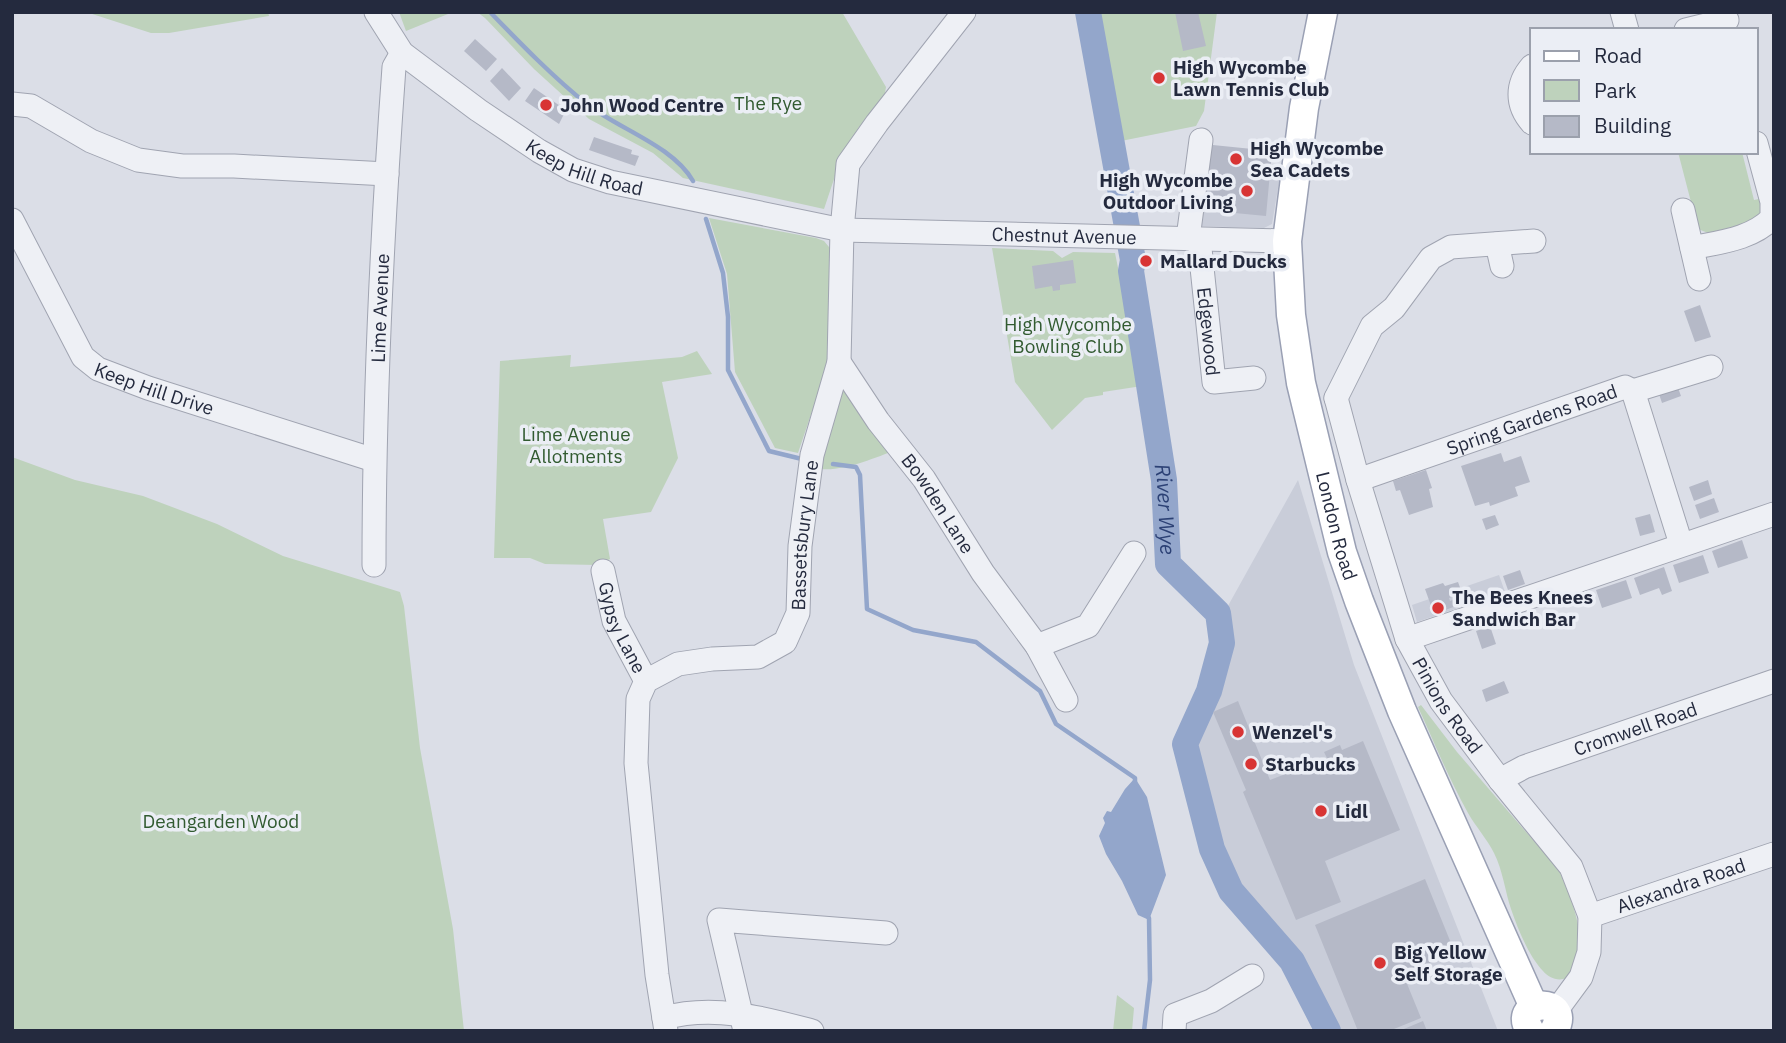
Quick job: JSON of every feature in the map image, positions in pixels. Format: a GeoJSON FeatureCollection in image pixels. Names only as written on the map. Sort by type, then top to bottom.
{"type":"FeatureCollection","features":[{"type":"Feature","properties":{"kind":"main road","name":"London Road"},"geometry":{"type":"LineString","coordinates":[[1323,12],[1304,108],[1287,241],[1291,315],[1305,400],[1342,552],[1402,711],[1551,1022]]}},
{"type":"Feature","properties":{"kind":"street","name":"Keep Hill Road"},"geometry":{"type":"LineString","coordinates":[[376,12],[402,53],[478,110],[573,170],[610,182],[842,229]]}},
{"type":"Feature","properties":{"kind":"street","name":"Bassetsbury Lane"},"geometry":{"type":"LineString","coordinates":[[646,681],[678,664],[758,657],[785,642],[798,613],[800,546],[812,454],[839,362],[842,229],[848,164],[877,122],[964,12]]}},
{"type":"Feature","properties":{"kind":"street"},"geometry":{"type":"LineString","coordinates":[[1695,28],[1727,21]]}},
{"type":"Feature","properties":{"kind":"street","name":"Lime Avenue"},"geometry":{"type":"LineString","coordinates":[[374,565],[374,460],[387,174],[394,67],[402,53]]}},
{"type":"Feature","properties":{"kind":"street"},"geometry":{"type":"LineString","coordinates":[[1530,68],[1522,78],[1520,97],[1525,116],[1530,121]]}},
{"type":"Feature","properties":{"kind":"street"},"geometry":{"type":"LineString","coordinates":[[12,104],[31,106],[91,141],[138,160],[182,166],[387,174]]}},
{"type":"Feature","properties":{"kind":"street"},"geometry":{"type":"LineString","coordinates":[[1194,239],[1201,140]]}},
{"type":"Feature","properties":{"kind":"street"},"geometry":{"type":"LineString","coordinates":[[1692,248],[1762,229],[1772,218],[1772,202],[1758,150]]}},
{"type":"Feature","properties":{"kind":"street"},"geometry":{"type":"LineString","coordinates":[[1683,209],[1699,279]]}},
{"type":"Feature","properties":{"kind":"street","name":"Keep Hill Drive"},"geometry":{"type":"LineString","coordinates":[[12,220],[83,357],[98,369],[161,392],[374,460]]}},
{"type":"Feature","properties":{"kind":"street","name":"Chestnut Avenue"},"geometry":{"type":"LineString","coordinates":[[842,229],[1287,241]]}},
{"type":"Feature","properties":{"kind":"street","name":"Edgewood"},"geometry":{"type":"LineString","coordinates":[[1194,239],[1214,382],[1254,378]]}},
{"type":"Feature","properties":{"kind":"street"},"geometry":{"type":"LineString","coordinates":[[1305,400],[1336,398],[1371,326],[1394,308],[1431,258],[1451,247],[1499,255],[1534,241]]}},
{"type":"Feature","properties":{"kind":"street","name":"Bowden Lane"},"geometry":{"type":"LineString","coordinates":[[839,362],[878,421],[924,479],[983,573],[1037,646],[1066,701]]}},
{"type":"Feature","properties":{"kind":"street"},"geometry":{"type":"LineString","coordinates":[[1633,391],[1711,367]]}},
{"type":"Feature","properties":{"kind":"street","name":"Spring Gardens Road"},"geometry":{"type":"LineString","coordinates":[[1358,480],[1625,387],[1633,391],[1681,544]]}},
{"type":"Feature","properties":{"kind":"street","name":"Pinions Road"},"geometry":{"type":"LineString","coordinates":[[1336,398],[1407,639],[1441,701],[1500,780],[1571,867],[1590,916],[1589,952],[1581,977],[1551,1022]]}},
{"type":"Feature","properties":{"kind":"street"},"geometry":{"type":"LineString","coordinates":[[1407,639],[1774,514]]}},
{"type":"Feature","properties":{"kind":"street"},"geometry":{"type":"LineString","coordinates":[[1037,646],[1088,626],[1134,553]]}},
{"type":"Feature","properties":{"kind":"street","name":"Gypsy Lane"},"geometry":{"type":"LineString","coordinates":[[603,572],[614,621],[646,681]]}},
{"type":"Feature","properties":{"kind":"street"},"geometry":{"type":"LineString","coordinates":[[646,681],[638,699],[636,763],[657,975],[665,1025],[685,1013],[811,1031]]}},
{"type":"Feature","properties":{"kind":"street","name":"Cromwell Road"},"geometry":{"type":"LineString","coordinates":[[1500,780],[1524,766],[1774,681]]}},
{"type":"Feature","properties":{"kind":"street","name":"Alexandra Road"},"geometry":{"type":"LineString","coordinates":[[1590,916],[1774,853]]}},
{"type":"Feature","properties":{"kind":"street"},"geometry":{"type":"LineString","coordinates":[[744,1023],[719,920],[886,933]]}},
{"type":"Feature","properties":{"kind":"street"},"geometry":{"type":"LineString","coordinates":[[1174,1031],[1175,1014],[1212,1001],[1252,976]]}},
{"type":"Feature","properties":{"kind":"shaded area"},"geometry":{"type":"Polygon","coordinates":[[[1201,168],[1280,176],[1272,224],[1264,228],[1196,226],[1201,168]]]}},
{"type":"Feature","properties":{"kind":"shaded area"},"geometry":{"type":"Polygon","coordinates":[[[1298,480],[1354,665],[1498,1031],[1331,1031],[1325,1011],[1301,969],[1241,898],[1223,871],[1214,848],[1197,783],[1198,767],[1193,752],[1195,738],[1221,685],[1233,645],[1231,627],[1224,613],[1298,480]]]}},
{"type":"Feature","properties":{"kind":"shaded area"},"geometry":{"type":"Polygon","coordinates":[[[1499,575],[1505,592],[1417,622],[1412,605],[1499,575]]]}},
{"type":"Feature","properties":{"kind":"green space"},"geometry":{"type":"Polygon","coordinates":[[[86,12],[268,12],[269,16],[169,33],[151,33],[86,12]]]}},
{"type":"Feature","properties":{"kind":"green space"},"geometry":{"type":"Polygon","coordinates":[[[399,12],[453,12],[406,31],[399,12]]]}},
{"type":"Feature","properties":{"kind":"green space","name":"The Rye"},"geometry":{"type":"Polygon","coordinates":[[[477,12],[842,12],[886,87],[884,99],[859,127],[841,158],[824,209],[683,178],[653,153],[589,119],[477,12]]]}},
{"type":"Feature","properties":{"kind":"green space","name":"High Wycombe Lawn Tennis Club"},"geometry":{"type":"Polygon","coordinates":[[[1096,12],[1217,12],[1204,111],[1196,126],[1121,141],[1096,12]]]}},
{"type":"Feature","properties":{"kind":"green space"},"geometry":{"type":"Polygon","coordinates":[[[1679,154],[1742,154],[1754,200],[1764,198],[1766,204],[1756,221],[1708,233],[1698,229],[1679,154]]]}},
{"type":"Feature","properties":{"kind":"green space"},"geometry":{"type":"Polygon","coordinates":[[[709,218],[816,238],[824,241],[834,253],[830,358],[798,453],[775,448],[735,372],[727,274],[709,218]]]}},
{"type":"Feature","properties":{"kind":"green space","name":"High Wycombe Bowling Club"},"geometry":{"type":"Polygon","coordinates":[[[992,248],[1053,251],[1062,258],[1073,252],[1115,253],[1142,386],[1103,392],[1103,395],[1085,398],[1052,430],[1015,382],[992,248]]]}},
{"type":"Feature","properties":{"kind":"green space","name":"Lime Avenue Allotments"},"geometry":{"type":"Polygon","coordinates":[[[697,351],[712,374],[662,382],[678,458],[651,512],[603,519],[610,559],[598,565],[545,564],[530,558],[494,558],[500,361],[571,355],[570,367],[682,357],[697,351]]]}},
{"type":"Feature","properties":{"kind":"green space"},"geometry":{"type":"Polygon","coordinates":[[[852,391],[896,450],[845,467],[815,468],[836,394],[852,391]]]}},
{"type":"Feature","properties":{"kind":"green space","name":"Deangarden Wood"},"geometry":{"type":"Polygon","coordinates":[[[12,457],[75,480],[143,496],[217,524],[283,556],[400,592],[404,606],[420,748],[453,929],[464,1031],[12,1031],[12,457]]]}},
{"type":"Feature","properties":{"kind":"green space"},"geometry":{"type":"Polygon","coordinates":[[[1421,705],[1457,752],[1558,869],[1574,909],[1580,942],[1580,957],[1575,969],[1566,978],[1557,979],[1548,975],[1528,950],[1511,909],[1497,860],[1454,787],[1418,707],[1421,705]]]}},
{"type":"Feature","properties":{"kind":"green space"},"geometry":{"type":"Polygon","coordinates":[[[1117,995],[1134,1008],[1132,1031],[1113,1031],[1117,995]]]}},
{"type":"Feature","properties":{"kind":"water"},"geometry":{"type":"Polygon","coordinates":[[[1135,778],[1147,797],[1166,875],[1149,920],[1138,915],[1099,836],[1107,811],[1111,812],[1135,778]]]}},
{"type":"Feature","properties":{"kind":"building"},"geometry":{"type":"Polygon","coordinates":[[[1175,12],[1198,12],[1206,46],[1183,51],[1175,12]]]}},
{"type":"Feature","properties":{"kind":"building"},"geometry":{"type":"Polygon","coordinates":[[[475,39],[497,59],[486,71],[464,51],[475,39]]]}},
{"type":"Feature","properties":{"kind":"building"},"geometry":{"type":"Polygon","coordinates":[[[502,68],[521,88],[509,101],[490,81],[502,68]]]}},
{"type":"Feature","properties":{"kind":"building","name":"John Wood Centre"},"geometry":{"type":"Polygon","coordinates":[[[534,88],[566,110],[559,124],[525,101],[534,88]]]}},
{"type":"Feature","properties":{"kind":"building"},"geometry":{"type":"Polygon","coordinates":[[[594,137],[632,150],[631,154],[639,156],[635,166],[589,150],[594,137]]]}},
{"type":"Feature","properties":{"kind":"building"},"geometry":{"type":"Polygon","coordinates":[[[1203,144],[1272,151],[1266,216],[1214,211],[1215,202],[1197,200],[1203,144]]]}},
{"type":"Feature","properties":{"kind":"building"},"geometry":{"type":"Polygon","coordinates":[[[1073,260],[1076,283],[1060,285],[1060,290],[1053,291],[1052,286],[1035,289],[1032,266],[1073,260]]]}},
{"type":"Feature","properties":{"kind":"building"},"geometry":{"type":"Polygon","coordinates":[[[1700,305],[1711,337],[1695,342],[1684,311],[1700,305]]]}},
{"type":"Feature","properties":{"kind":"building"},"geometry":{"type":"Polygon","coordinates":[[[1677,385],[1681,396],[1662,403],[1658,391],[1677,385]]]}},
{"type":"Feature","properties":{"kind":"building"},"geometry":{"type":"Polygon","coordinates":[[[1501,453],[1504,462],[1521,456],[1530,482],[1515,487],[1518,496],[1490,506],[1489,502],[1475,506],[1461,466],[1501,453]]]}},
{"type":"Feature","properties":{"kind":"building"},"geometry":{"type":"Polygon","coordinates":[[[1426,470],[1432,488],[1429,489],[1433,507],[1409,515],[1400,490],[1396,491],[1393,481],[1426,470]]]}},
{"type":"Feature","properties":{"kind":"building"},"geometry":{"type":"Polygon","coordinates":[[[1708,480],[1712,494],[1694,501],[1689,487],[1708,480]]]}},
{"type":"Feature","properties":{"kind":"building"},"geometry":{"type":"Polygon","coordinates":[[[1714,498],[1719,512],[1700,519],[1695,505],[1714,498]]]}},
{"type":"Feature","properties":{"kind":"building"},"geometry":{"type":"Polygon","coordinates":[[[1650,514],[1655,532],[1640,536],[1635,518],[1650,514]]]}},
{"type":"Feature","properties":{"kind":"building"},"geometry":{"type":"Polygon","coordinates":[[[1495,515],[1499,525],[1486,530],[1482,519],[1495,515]]]}},
{"type":"Feature","properties":{"kind":"building"},"geometry":{"type":"Polygon","coordinates":[[[1742,540],[1748,558],[1718,568],[1712,551],[1742,540]]]}},
{"type":"Feature","properties":{"kind":"building"},"geometry":{"type":"Polygon","coordinates":[[[1703,555],[1709,573],[1679,583],[1673,565],[1703,555]]]}},
{"type":"Feature","properties":{"kind":"building"},"geometry":{"type":"Polygon","coordinates":[[[1664,567],[1672,591],[1662,595],[1659,588],[1640,595],[1634,578],[1664,567]]]}},
{"type":"Feature","properties":{"kind":"building"},"geometry":{"type":"Polygon","coordinates":[[[1520,570],[1525,584],[1508,590],[1503,576],[1520,570]]]}},
{"type":"Feature","properties":{"kind":"building"},"geometry":{"type":"Polygon","coordinates":[[[1626,580],[1632,598],[1602,608],[1596,590],[1626,580]]]}},
{"type":"Feature","properties":{"kind":"building"},"geometry":{"type":"Polygon","coordinates":[[[1458,582],[1462,593],[1449,598],[1450,601],[1457,598],[1459,605],[1434,614],[1425,589],[1443,583],[1445,586],[1458,582]]]}},
{"type":"Feature","properties":{"kind":"building"},"geometry":{"type":"Polygon","coordinates":[[[1490,626],[1496,644],[1482,649],[1476,631],[1490,626]]]}},
{"type":"Feature","properties":{"kind":"building"},"geometry":{"type":"Polygon","coordinates":[[[1504,681],[1509,693],[1486,702],[1482,690],[1504,681]]]}},
{"type":"Feature","properties":{"kind":"building","name":"Lidl"},"geometry":{"type":"Polygon","coordinates":[[[1238,701],[1270,780],[1327,758],[1324,752],[1340,745],[1342,750],[1363,741],[1400,830],[1325,861],[1341,902],[1296,920],[1213,712],[1238,701]]]}},
{"type":"Feature","properties":{"kind":"building","name":"Big Yellow Self Storage"},"geometry":{"type":"Polygon","coordinates":[[[1425,879],[1455,953],[1403,974],[1421,1018],[1389,1031],[1358,1031],[1315,925],[1425,879]]]}},
{"type":"Feature","properties":{"kind":"building"},"geometry":{"type":"Polygon","coordinates":[[[1423,1021],[1427,1031],[1399,1031],[1423,1021]]]}},
{"type":"Feature","properties":{"kind":"waterway"},"geometry":{"type":"LineString","coordinates":[[490,12],[588,105],[673,158],[693,181]]}},
{"type":"Feature","properties":{"kind":"waterway","name":"River Wye"},"geometry":{"type":"LineString","coordinates":[[1088,12],[1133,260],[1131,271],[1164,480],[1168,564],[1218,613],[1222,643],[1209,691],[1185,744],[1212,849],[1231,891],[1292,961],[1328,1031]]}},
{"type":"Feature","properties":{"kind":"waterway"},"geometry":{"type":"LineString","coordinates":[[706,219],[723,273],[728,317],[728,370],[769,451],[806,460]]}},
{"type":"Feature","properties":{"kind":"waterway"},"geometry":{"type":"LineString","coordinates":[[833,464],[856,467],[860,475],[867,609],[913,630],[976,642],[1040,691],[1056,724],[1135,778],[1135,784]]}},
{"type":"Feature","properties":{"kind":"waterway"},"geometry":{"type":"LineString","coordinates":[[1144,1031],[1150,980],[1149,918]]}},
{"type":"Feature","properties":{"kind":"place","name":"High Wycombe Lawn Tennis Club"},"geometry":{"type":"Point","coordinates":[1159,78]}},
{"type":"Feature","properties":{"kind":"place","name":"John Wood Centre"},"geometry":{"type":"Point","coordinates":[546,105]}},
{"type":"Feature","properties":{"kind":"place","name":"High Wycombe Sea Cadets"},"geometry":{"type":"Point","coordinates":[1236,159]}},
{"type":"Feature","properties":{"kind":"place","name":"High Wycombe Outdoor Living"},"geometry":{"type":"Point","coordinates":[1247,191]}},
{"type":"Feature","properties":{"kind":"place","name":"Mallard Ducks"},"geometry":{"type":"Point","coordinates":[1146,261]}},
{"type":"Feature","properties":{"kind":"place","name":"The Bees Knees Sandwich Bar"},"geometry":{"type":"Point","coordinates":[1438,608]}},
{"type":"Feature","properties":{"kind":"place","name":"Wenzel's"},"geometry":{"type":"Point","coordinates":[1238,732]}},
{"type":"Feature","properties":{"kind":"place","name":"Starbucks"},"geometry":{"type":"Point","coordinates":[1251,764]}},
{"type":"Feature","properties":{"kind":"place","name":"Lidl"},"geometry":{"type":"Point","coordinates":[1321,811]}},
{"type":"Feature","properties":{"kind":"place","name":"Big Yellow Self Storage"},"geometry":{"type":"Point","coordinates":[1380,963]}}]}
